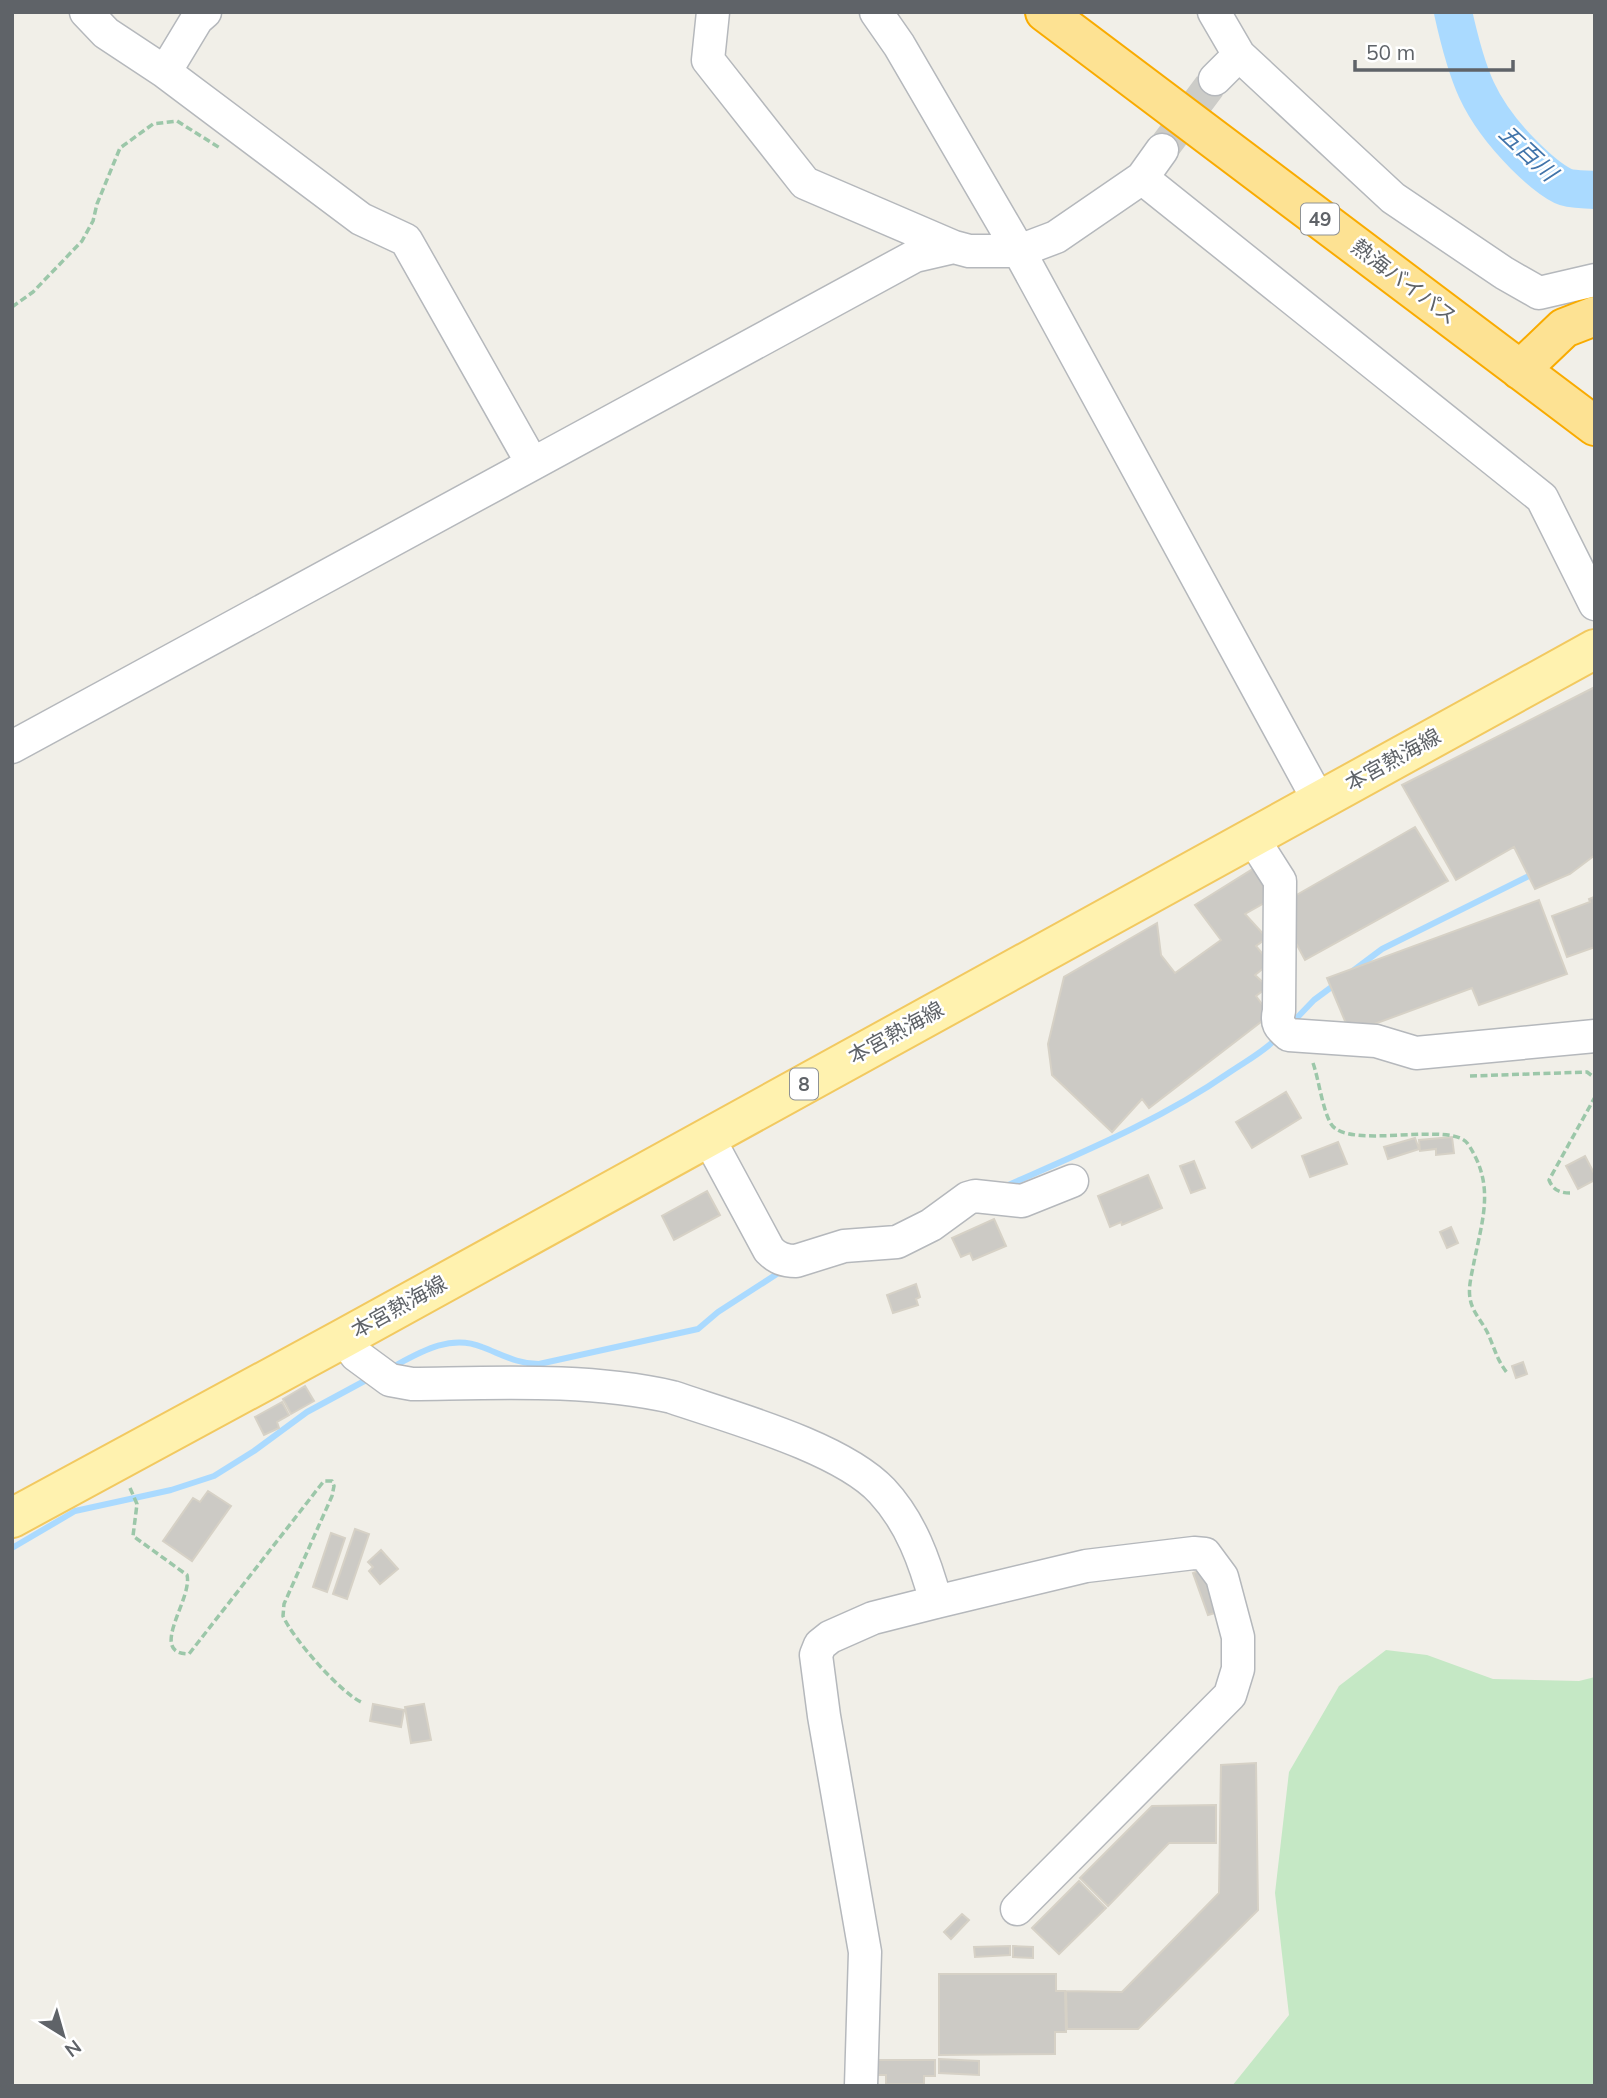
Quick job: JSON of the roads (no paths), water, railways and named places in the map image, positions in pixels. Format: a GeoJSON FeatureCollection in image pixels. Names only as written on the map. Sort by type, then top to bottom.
{"type":"FeatureCollection","features":[{"type":"Feature","properties":{"kind":"highway","name":"熱海バイパス"},"geometry":{"type":"LineString","coordinates":[[1045,12],[1595,426]]}},
{"type":"Feature","properties":{"kind":"highway"},"geometry":{"type":"LineString","coordinates":[[1520,370],[1564,328],[1595,316]]}},
{"type":"Feature","properties":{"kind":"main road","name":"本宮熱海線"},"geometry":{"type":"LineString","coordinates":[[12,1518],[1595,649]]}},
{"type":"Feature","properties":{"kind":"street"},"geometry":{"type":"LineString","coordinates":[[86,12],[106,33],[165,72],[361,219],[406,240],[532,463]]}},
{"type":"Feature","properties":{"kind":"street"},"geometry":{"type":"LineString","coordinates":[[165,72],[197,19],[205,12]]}},
{"type":"Feature","properties":{"kind":"street"},"geometry":{"type":"LineString","coordinates":[[713,12],[708,60],[804,183],[954,247],[969,251],[1019,251],[1056,237],[1142,178],[1162,150]]}},
{"type":"Feature","properties":{"kind":"street"},"geometry":{"type":"LineString","coordinates":[[876,12],[1019,251],[1319,801]]}},
{"type":"Feature","properties":{"kind":"street"},"geometry":{"type":"LineString","coordinates":[[1214,12],[1239,55],[1393,198],[1504,273],[1539,293],[1595,280]]}},
{"type":"Feature","properties":{"kind":"street"},"geometry":{"type":"LineString","coordinates":[[1216,79],[1239,55]]}},
{"type":"Feature","properties":{"kind":"street"},"geometry":{"type":"LineString","coordinates":[[1142,178],[1542,498],[1595,604]]}},
{"type":"Feature","properties":{"kind":"street"},"geometry":{"type":"LineString","coordinates":[[12,747],[915,256],[954,247]]}},
{"type":"Feature","properties":{"kind":"street"},"geometry":{"type":"LineString","coordinates":[[1252,837],[1280,881],[1278,1024],[1289,1035],[1376,1041],[1416,1053],[1595,1036]]}},
{"type":"Feature","properties":{"kind":"street"},"geometry":{"type":"LineString","coordinates":[[708,1137],[769,1250],[777,1258],[788,1261],[845,1246],[897,1242],[931,1225],[968,1198],[975,1196],[1022,1201],[1072,1181]]}},
{"type":"Feature","properties":{"kind":"street"},"geometry":{"type":"LineString","coordinates":[[344,1338],[356,1355],[390,1380],[412,1384],[564,1383],[648,1391],[684,1401],[825,1453],[872,1481],[895,1507],[908,1526],[925,1563],[936,1602]]}},
{"type":"Feature","properties":{"kind":"street"},"geometry":{"type":"LineString","coordinates":[[861,2086],[865,1952],[816,1655],[820,1645],[830,1637],[873,1618],[1086,1566],[1205,1554],[1222,1577],[1238,1637],[1238,1669],[1230,1695],[1017,1909]]}},
{"type":"Feature","properties":{"kind":"waterway","name":"五百川"},"geometry":{"type":"LineString","coordinates":[[1453,12],[1469,73],[1495,122],[1547,176],[1563,186],[1595,190]]}},
{"type":"Feature","properties":{"kind":"waterway"},"geometry":{"type":"LineString","coordinates":[[1354,970],[1382,949],[1535,873]]}},
{"type":"Feature","properties":{"kind":"waterway"},"geometry":{"type":"LineString","coordinates":[[1290,1025],[1314,1000],[1337,983]]}},
{"type":"Feature","properties":{"kind":"waterway"},"geometry":{"type":"LineString","coordinates":[[1006,1186],[1064,1161],[1177,1105],[1255,1056],[1278,1037]]}},
{"type":"Feature","properties":{"kind":"waterway"},"geometry":{"type":"LineString","coordinates":[[389,1369],[434,1347],[457,1342],[470,1343],[516,1360],[539,1364],[698,1329],[718,1312],[783,1270]]}},
{"type":"Feature","properties":{"kind":"waterway"},"geometry":{"type":"LineString","coordinates":[[12,1548],[75,1511],[171,1490],[214,1476],[307,1412],[370,1378]]}},
{"type":"Feature","properties":{"kind":"tunnel"},"geometry":{"type":"LineString","coordinates":[[1162,150],[1215,79]]}}]}
